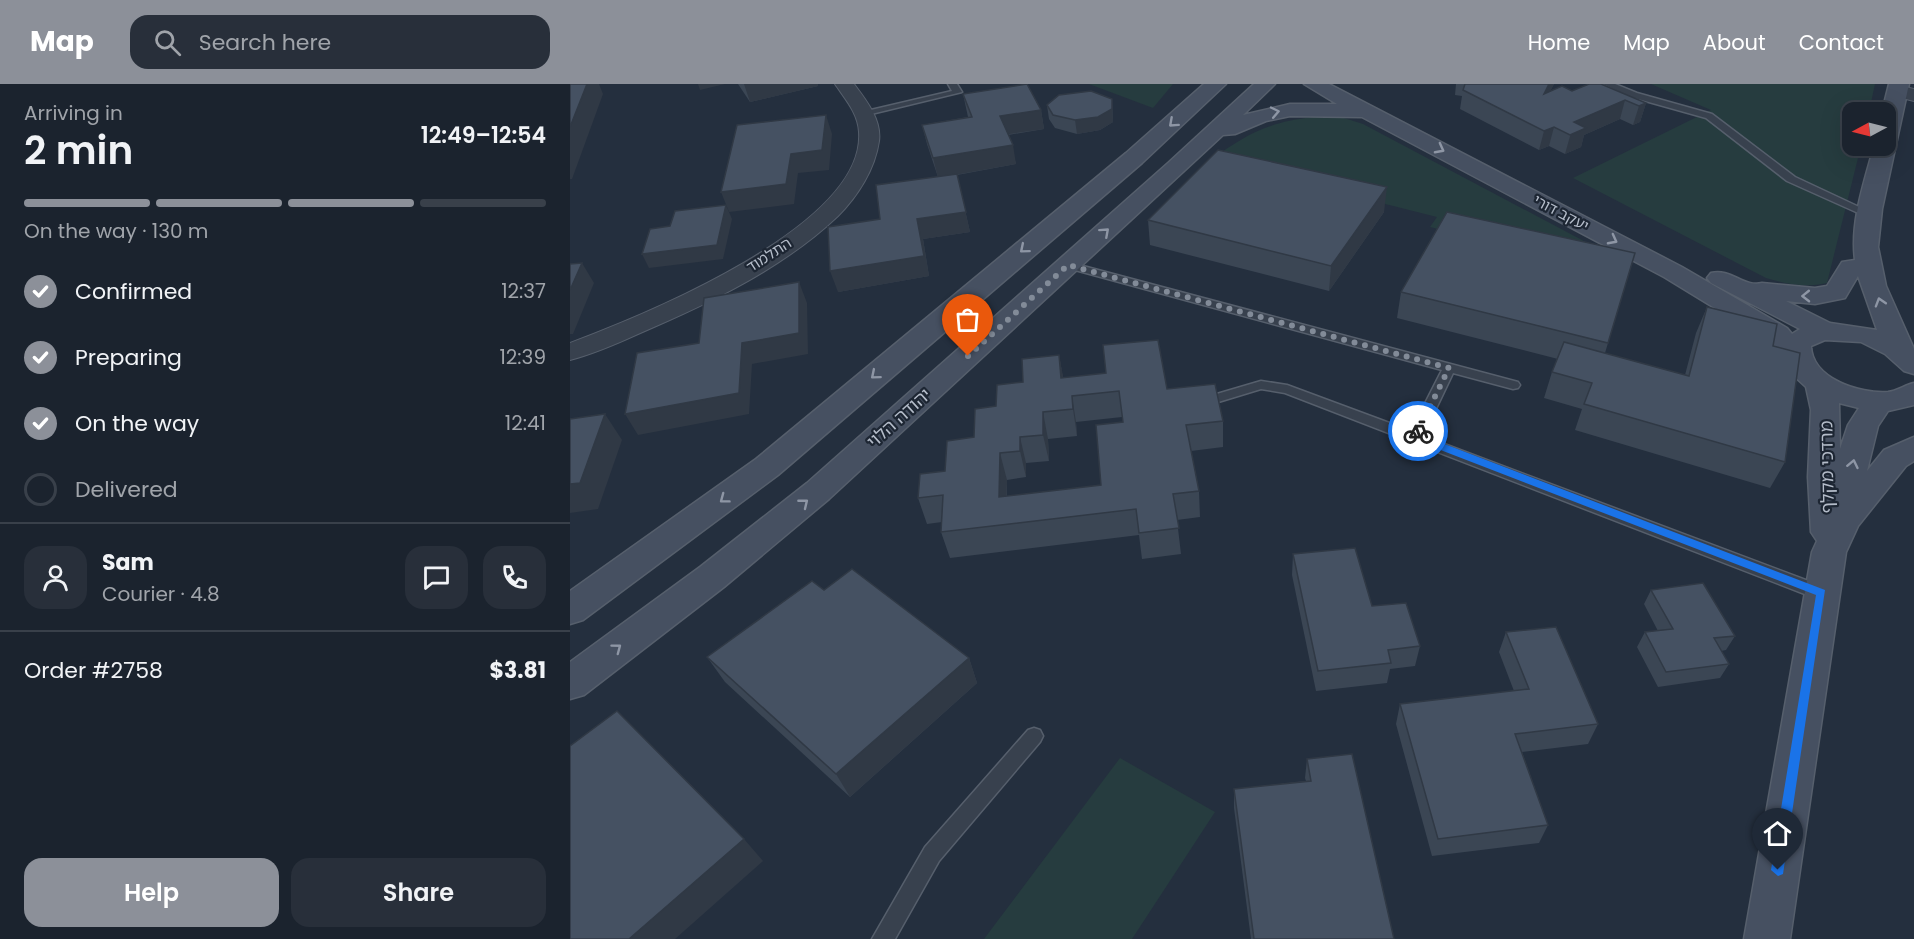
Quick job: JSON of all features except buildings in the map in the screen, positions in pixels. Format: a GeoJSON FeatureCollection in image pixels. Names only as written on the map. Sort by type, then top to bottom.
{"type":"FeatureCollection","features":[{"type":"Feature","properties":{"kind":"street","name":"התלמוד"},"geometry":{"type":"LineString","coordinates":[[570,352],[662,315],[721,286],[807,231],[833,208],[853,181],[866,157],[870,140],[868,121],[844,84]]}},
{"type":"Feature","properties":{"kind":"street"},"geometry":{"type":"LineString","coordinates":[[570,610],[767,467],[1134,158],[1216,84]]}},
{"type":"Feature","properties":{"kind":"street","name":"יהודה הלוי"},"geometry":{"type":"LineString","coordinates":[[570,683],[712,577],[818,491],[1202,144],[1265,84]]}},
{"type":"Feature","properties":{"kind":"street","name":"יעקב דורי"},"geometry":{"type":"LineString","coordinates":[[1314,84],[1673,272],[1777,334],[1819,382]]}},
{"type":"Feature","properties":{"kind":"street","name":"יעקב דורי"},"geometry":{"type":"LineString","coordinates":[[1359,87],[1726,281],[1831,331],[1871,337],[1911,362]]}},
{"type":"Feature","properties":{"kind":"street"},"geometry":{"type":"LineString","coordinates":[[1896,111],[1903,90]]}},
{"type":"Feature","properties":{"kind":"street"},"geometry":{"type":"LineString","coordinates":[[1202,144],[1254,117],[1285,110],[1339,110],[1389,122]]}},
{"type":"Feature","properties":{"kind":"street"},"geometry":{"type":"LineString","coordinates":[[1797,358],[1797,348],[1802,340],[1831,331],[1845,310],[1882,156]]}},
{"type":"Feature","properties":{"kind":"street"},"geometry":{"type":"LineString","coordinates":[[1726,281],[1772,294],[1815,296],[1836,292],[1858,258]]}},
{"type":"Feature","properties":{"kind":"street"},"geometry":{"type":"LineString","coordinates":[[1858,258],[1886,322],[1911,362]]}},
{"type":"Feature","properties":{"kind":"street"},"geometry":{"type":"LineString","coordinates":[[1819,382],[1858,399],[1901,400]]}},
{"type":"Feature","properties":{"kind":"street","name":"מרדכי מקלף"},"geometry":{"type":"LineString","coordinates":[[1819,382],[1826,410],[1824,477],[1836,537]]}},
{"type":"Feature","properties":{"kind":"street","name":"מרדכי מקלף"},"geometry":{"type":"LineString","coordinates":[[1767,939],[1821,593],[1852,462],[1863,425],[1901,400]]}},
{"type":"Feature","properties":{"kind":"street"},"geometry":{"type":"LineString","coordinates":[[1836,537],[1895,458],[1914,448]]}},
{"type":"Feature","properties":{"kind":"lane"},"geometry":{"type":"LineString","coordinates":[[863,113],[958,92],[952,84]]}},
{"type":"Feature","properties":{"kind":"lane"},"geometry":{"type":"LineString","coordinates":[[1607,84],[1634,95],[1709,116],[1791,179],[1869,214]]}},
{"type":"Feature","properties":{"kind":"lane"},"geometry":{"type":"LineString","coordinates":[[1068,265],[1513,386]]}},
{"type":"Feature","properties":{"kind":"lane"},"geometry":{"type":"LineString","coordinates":[[1415,437],[1449,368]]}},
{"type":"Feature","properties":{"kind":"lane"},"geometry":{"type":"LineString","coordinates":[[1215,399],[1261,385],[1278,388],[1415,437],[1821,593]]}},
{"type":"Feature","properties":{"kind":"lane"},"geometry":{"type":"LineString","coordinates":[[882,939],[932,854],[1034,736]]}},
{"type":"Feature","properties":{"kind":"green space"},"geometry":{"type":"Polygon","coordinates":[[[1089,84],[1173,84],[1153,108],[1089,84]]]}},
{"type":"Feature","properties":{"kind":"green space"},"geometry":{"type":"Polygon","coordinates":[[[1651,84],[1875,84],[1871,102],[1842,102],[1842,156],[1859,156],[1827,283],[1796,285],[1766,278],[1573,178],[1711,110],[1651,84]]]}},
{"type":"Feature","properties":{"kind":"green space"},"geometry":{"type":"Polygon","coordinates":[[[1313,117],[1344,118],[1363,124],[1629,265],[1581,263],[1430,227],[1437,217],[1211,160],[1247,136],[1283,122],[1313,117]]]}},
{"type":"Feature","properties":{"kind":"green space"},"geometry":{"type":"Polygon","coordinates":[[[1120,758],[1215,812],[1132,939],[984,939],[1120,758]]]}},
{"type":"Feature","properties":{"kind":"way so far"},"geometry":{"type":"LineString","coordinates":[[968,356],[1068,265],[1449,368],[1418,431]]}},
{"type":"Feature","properties":{"kind":"route"},"geometry":{"type":"LineString","coordinates":[[1418,431],[1415,437],[1821,593],[1778,870]]}}]}
